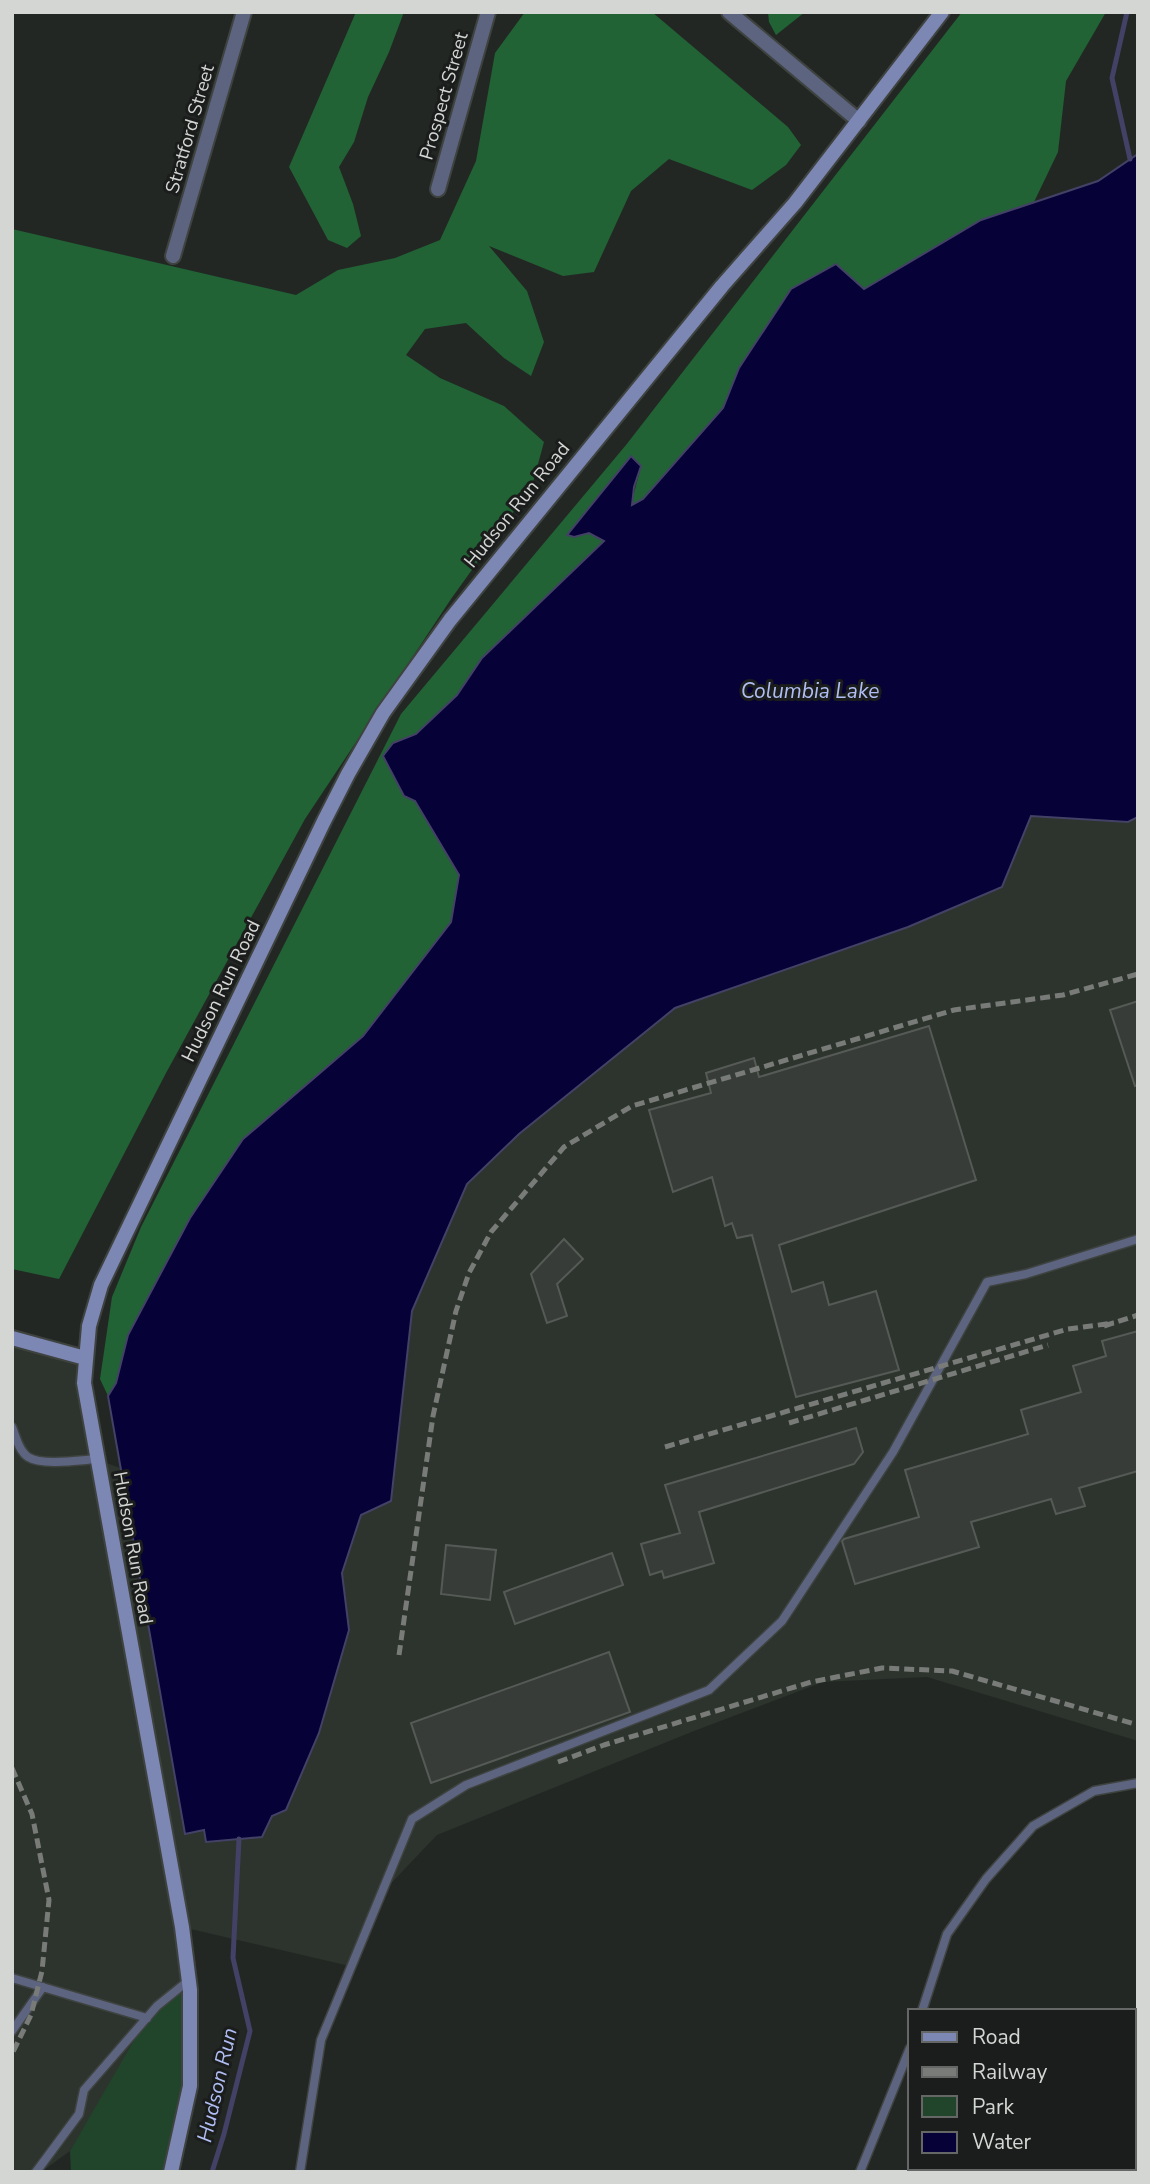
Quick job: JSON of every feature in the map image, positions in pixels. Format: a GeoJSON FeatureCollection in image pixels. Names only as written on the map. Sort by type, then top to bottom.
{"type":"FeatureCollection","features":[{"type":"Feature","properties":{"kind":"main road","name":"Hudson Run Road"},"geometry":{"type":"LineString","coordinates":[[171,2172],[190,2087],[190,1990],[182,1927],[84,1383],[89,1326],[100,1285],[324,821],[383,713],[482,579],[722,286],[795,203],[942,12]]}},
{"type":"Feature","properties":{"kind":"main road"},"geometry":{"type":"LineString","coordinates":[[12,1338],[85,1358]]}},
{"type":"Feature","properties":{"kind":"street","name":"Stratford Street"},"geometry":{"type":"LineString","coordinates":[[173,256],[244,12]]}},
{"type":"Feature","properties":{"kind":"street","name":"Prospect Street"},"geometry":{"type":"LineString","coordinates":[[438,190],[488,12]]}},
{"type":"Feature","properties":{"kind":"street"},"geometry":{"type":"LineString","coordinates":[[729,12],[859,121]]}},
{"type":"Feature","properties":{"kind":"lane"},"geometry":{"type":"LineString","coordinates":[[300,2172],[321,2040],[412,1819],[466,1784],[709,1689],[782,1620],[894,1452],[988,1282],[1026,1274],[1138,1239]]}},
{"type":"Feature","properties":{"kind":"lane"},"geometry":{"type":"LineString","coordinates":[[12,1427],[19,1447],[28,1457],[40,1461],[97,1460]]}},
{"type":"Feature","properties":{"kind":"lane"},"geometry":{"type":"LineString","coordinates":[[923,2009],[947,1934],[986,1879],[1032,1826],[1094,1791],[1138,1783]]}},
{"type":"Feature","properties":{"kind":"lane"},"geometry":{"type":"LineString","coordinates":[[12,1978],[146,2018]]}},
{"type":"Feature","properties":{"kind":"lane"},"geometry":{"type":"LineString","coordinates":[[36,2172],[79,2114],[85,2090],[157,2006],[188,1981]]}},
{"type":"Feature","properties":{"kind":"lane"},"geometry":{"type":"LineString","coordinates":[[12,2031],[43,1987]]}},
{"type":"Feature","properties":{"kind":"lane"},"geometry":{"type":"LineString","coordinates":[[860,2172],[908,2053]]}},
{"type":"Feature","properties":{"kind":"shaded area"},"geometry":{"type":"Polygon","coordinates":[[[1031,816],[1127,822],[1138,817],[1138,1741],[927,1677],[823,1682],[694,1731],[437,1835],[378,1897],[354,1967],[182,1927],[188,1981],[157,2006],[70,2151],[41,2172],[12,2172],[12,1338],[85,1358],[98,1460],[349,1551],[361,1515],[391,1501],[412,1311],[467,1184],[519,1134],[675,1008],[908,927],[1002,887],[1031,816]]]}},
{"type":"Feature","properties":{"kind":"green space"},"geometry":{"type":"Polygon","coordinates":[[[356,12],[404,12],[368,97],[354,142],[339,167],[361,236],[347,248],[328,240],[289,167],[356,12]]]}},
{"type":"Feature","properties":{"kind":"green space"},"geometry":{"type":"Polygon","coordinates":[[[525,12],[652,12],[788,127],[801,145],[786,165],[752,190],[669,159],[631,191],[594,272],[563,276],[489,246],[527,291],[544,342],[531,376],[504,358],[466,323],[425,329],[406,355],[440,378],[504,406],[544,442],[532,486],[451,599],[305,819],[166,1073],[59,1279],[12,1269],[12,229],[296,295],[338,270],[395,258],[440,240],[476,161],[495,53],[525,12]]]}},
{"type":"Feature","properties":{"kind":"green space"},"geometry":{"type":"Polygon","coordinates":[[[768,12],[805,12],[776,35],[769,22],[768,12]]]}},
{"type":"Feature","properties":{"kind":"green space"},"geometry":{"type":"Polygon","coordinates":[[[962,12],[1106,12],[1066,81],[1058,152],[1034,202],[981,220],[864,289],[739,368],[723,408],[643,499],[631,505],[641,466],[631,457],[574,537],[589,533],[604,541],[482,658],[457,695],[416,734],[392,743],[384,757],[404,796],[415,801],[459,875],[451,922],[363,1036],[243,1139],[128,1335],[116,1383],[108,1396],[100,1379],[112,1297],[141,1227],[401,714],[626,445],[962,12]]]}},
{"type":"Feature","properties":{"kind":"green space"},"geometry":{"type":"Polygon","coordinates":[[[188,1981],[191,2038],[171,2172],[71,2172],[70,2151],[147,2018],[188,1981]]]}},
{"type":"Feature","properties":{"kind":"water","name":"Columbia Lake"},"geometry":{"type":"Polygon","coordinates":[[[1138,154],[1138,817],[1128,822],[1031,816],[1002,887],[908,927],[675,1008],[519,1134],[467,1184],[412,1311],[391,1501],[361,1515],[342,1573],[349,1630],[319,1733],[286,1810],[272,1816],[262,1837],[206,1842],[204,1830],[185,1834],[108,1396],[116,1383],[128,1335],[190,1218],[243,1139],[363,1036],[451,922],[459,875],[415,801],[404,796],[383,756],[393,743],[416,734],[457,695],[482,658],[604,541],[589,533],[574,537],[567,535],[631,456],[641,466],[632,505],[643,499],[723,408],[739,368],[791,289],[836,264],[864,289],[981,220],[1098,181],[1138,154]]]}},
{"type":"Feature","properties":{"kind":"building"},"geometry":{"type":"Polygon","coordinates":[[[1138,1001],[1138,1085],[1135,1086],[1110,1010],[1138,1001]]]}},
{"type":"Feature","properties":{"kind":"building"},"geometry":{"type":"Polygon","coordinates":[[[929,1026],[976,1180],[779,1245],[792,1292],[823,1282],[829,1305],[876,1291],[899,1370],[796,1397],[752,1235],[737,1238],[732,1223],[725,1226],[712,1177],[673,1192],[649,1110],[711,1093],[706,1073],[754,1058],[759,1077],[929,1026]]]}},
{"type":"Feature","properties":{"kind":"building"},"geometry":{"type":"Polygon","coordinates":[[[564,1239],[583,1259],[557,1284],[567,1316],[547,1323],[531,1274],[564,1239]]]}},
{"type":"Feature","properties":{"kind":"building"},"geometry":{"type":"Polygon","coordinates":[[[1138,1331],[1138,1471],[1079,1488],[1085,1506],[1056,1514],[1051,1499],[971,1522],[979,1547],[855,1584],[842,1541],[919,1517],[905,1470],[1028,1434],[1021,1410],[1081,1392],[1073,1366],[1106,1356],[1102,1341],[1138,1331]]]}},
{"type":"Feature","properties":{"kind":"building"},"geometry":{"type":"Polygon","coordinates":[[[856,1428],[863,1452],[854,1464],[699,1512],[714,1563],[664,1578],[662,1571],[650,1575],[641,1544],[680,1533],[665,1485],[856,1428]]]}},
{"type":"Feature","properties":{"kind":"building"},"geometry":{"type":"Polygon","coordinates":[[[446,1545],[496,1550],[490,1600],[441,1594],[446,1545]]]}},
{"type":"Feature","properties":{"kind":"building"},"geometry":{"type":"Polygon","coordinates":[[[612,1553],[623,1585],[515,1624],[504,1592],[612,1553]]]}},
{"type":"Feature","properties":{"kind":"building"},"geometry":{"type":"Polygon","coordinates":[[[609,1652],[630,1712],[431,1783],[411,1723],[609,1652]]]}},
{"type":"Feature","properties":{"kind":"waterway","name":"Hudson Run"},"geometry":{"type":"LineString","coordinates":[[1127,12],[1112,78],[1130,159]]}},
{"type":"Feature","properties":{"kind":"waterway","name":"Hudson Run"},"geometry":{"type":"LineString","coordinates":[[212,2172],[250,2031],[233,1958],[239,1839]]}},
{"type":"Feature","properties":{"kind":"railway"},"geometry":{"type":"LineString","coordinates":[[399,1655],[433,1416],[456,1311],[469,1273],[491,1232],[564,1147],[632,1106],[954,1010],[1063,995],[1138,974]]}},
{"type":"Feature","properties":{"kind":"railway"},"geometry":{"type":"LineString","coordinates":[[1104,1326],[1138,1315]]}},
{"type":"Feature","properties":{"kind":"railway"},"geometry":{"type":"LineString","coordinates":[[665,1447],[1068,1329],[1114,1323]]}},
{"type":"Feature","properties":{"kind":"railway"},"geometry":{"type":"LineString","coordinates":[[789,1423],[1048,1345]]}},
{"type":"Feature","properties":{"kind":"railway"},"geometry":{"type":"LineString","coordinates":[[558,1762],[604,1745],[811,1682],[882,1668],[952,1671],[1138,1725]]}},
{"type":"Feature","properties":{"kind":"railway"},"geometry":{"type":"LineString","coordinates":[[12,1768],[32,1814],[49,1900],[42,1971],[31,2015],[12,2054]]}}]}
